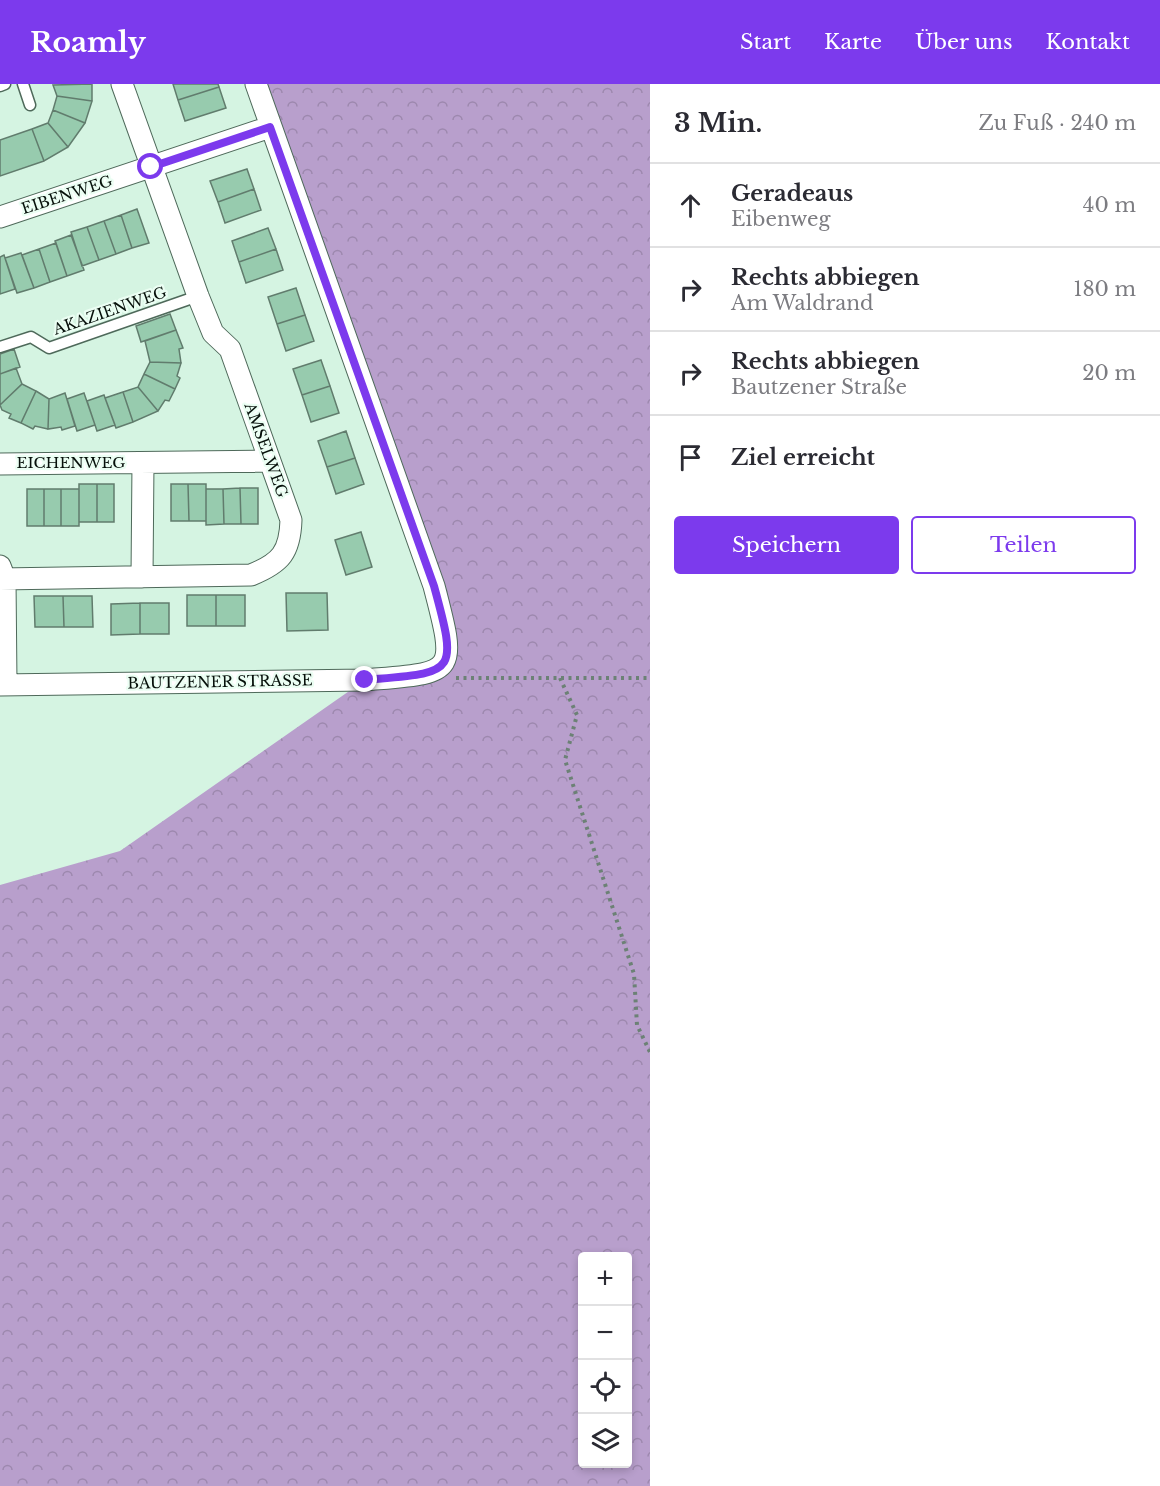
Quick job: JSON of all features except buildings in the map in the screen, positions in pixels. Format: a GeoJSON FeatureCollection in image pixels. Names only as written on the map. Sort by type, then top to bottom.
{"type":"FeatureCollection","features":[{"type":"Feature","properties":{"kind":"street","name":"AMSELWEG"},"geometry":{"type":"LineString","coordinates":[[2,574],[142,577],[251,575],[271,567],[284,553],[290,538],[291,520],[230,349],[213,333],[122,84]]}},
{"type":"Feature","properties":{"kind":"street"},"geometry":{"type":"LineString","coordinates":[[256,84],[434,586],[448,641],[446,662],[439,669]]}},
{"type":"Feature","properties":{"kind":"street","name":"EIBENWEG"},"geometry":{"type":"LineString","coordinates":[[0,217],[270,127]]}},
{"type":"Feature","properties":{"kind":"street","name":"EICHENWEG"},"geometry":{"type":"LineString","coordinates":[[0,464],[270,461]]}},
{"type":"Feature","properties":{"kind":"street","name":"EICHENWEG"},"geometry":{"type":"LineString","coordinates":[[142,463],[142,577]]}},
{"type":"Feature","properties":{"kind":"street"},"geometry":{"type":"LineString","coordinates":[[2,574],[3,684]]}},
{"type":"Feature","properties":{"kind":"street","name":"BAUTZENER STRASSE"},"geometry":{"type":"LineString","coordinates":[[3,684],[365,680],[425,675],[439,669]]}},
{"type":"Feature","properties":{"kind":"lane"},"geometry":{"type":"LineString","coordinates":[[0,86],[5,84]]}},
{"type":"Feature","properties":{"kind":"lane"},"geometry":{"type":"LineString","coordinates":[[23,84],[30,105]]}},
{"type":"Feature","properties":{"kind":"lane","name":"AKAZIENWEG"},"geometry":{"type":"LineString","coordinates":[[0,347],[31,337],[49,348],[198,296]]}},
{"type":"Feature","properties":{"kind":"path"},"geometry":{"type":"LineString","coordinates":[[439,669],[456,678],[650,678]]}},
{"type":"Feature","properties":{"kind":"path"},"geometry":{"type":"LineString","coordinates":[[560,678],[577,715],[565,760],[634,974],[637,1025],[650,1052]]}},
{"type":"Feature","properties":{"kind":"green space"},"geometry":{"type":"Polygon","coordinates":[[[257,84],[650,84],[650,1486],[0,1486],[0,885],[120,851],[365,680],[425,675],[448,641],[257,84]]]}},
{"type":"Feature","properties":{"kind":"route"},"geometry":{"type":"LineString","coordinates":[[151,167],[270,127],[380,430],[434,586],[448,641],[446,662],[439,669],[425,675],[365,680]]}}]}
